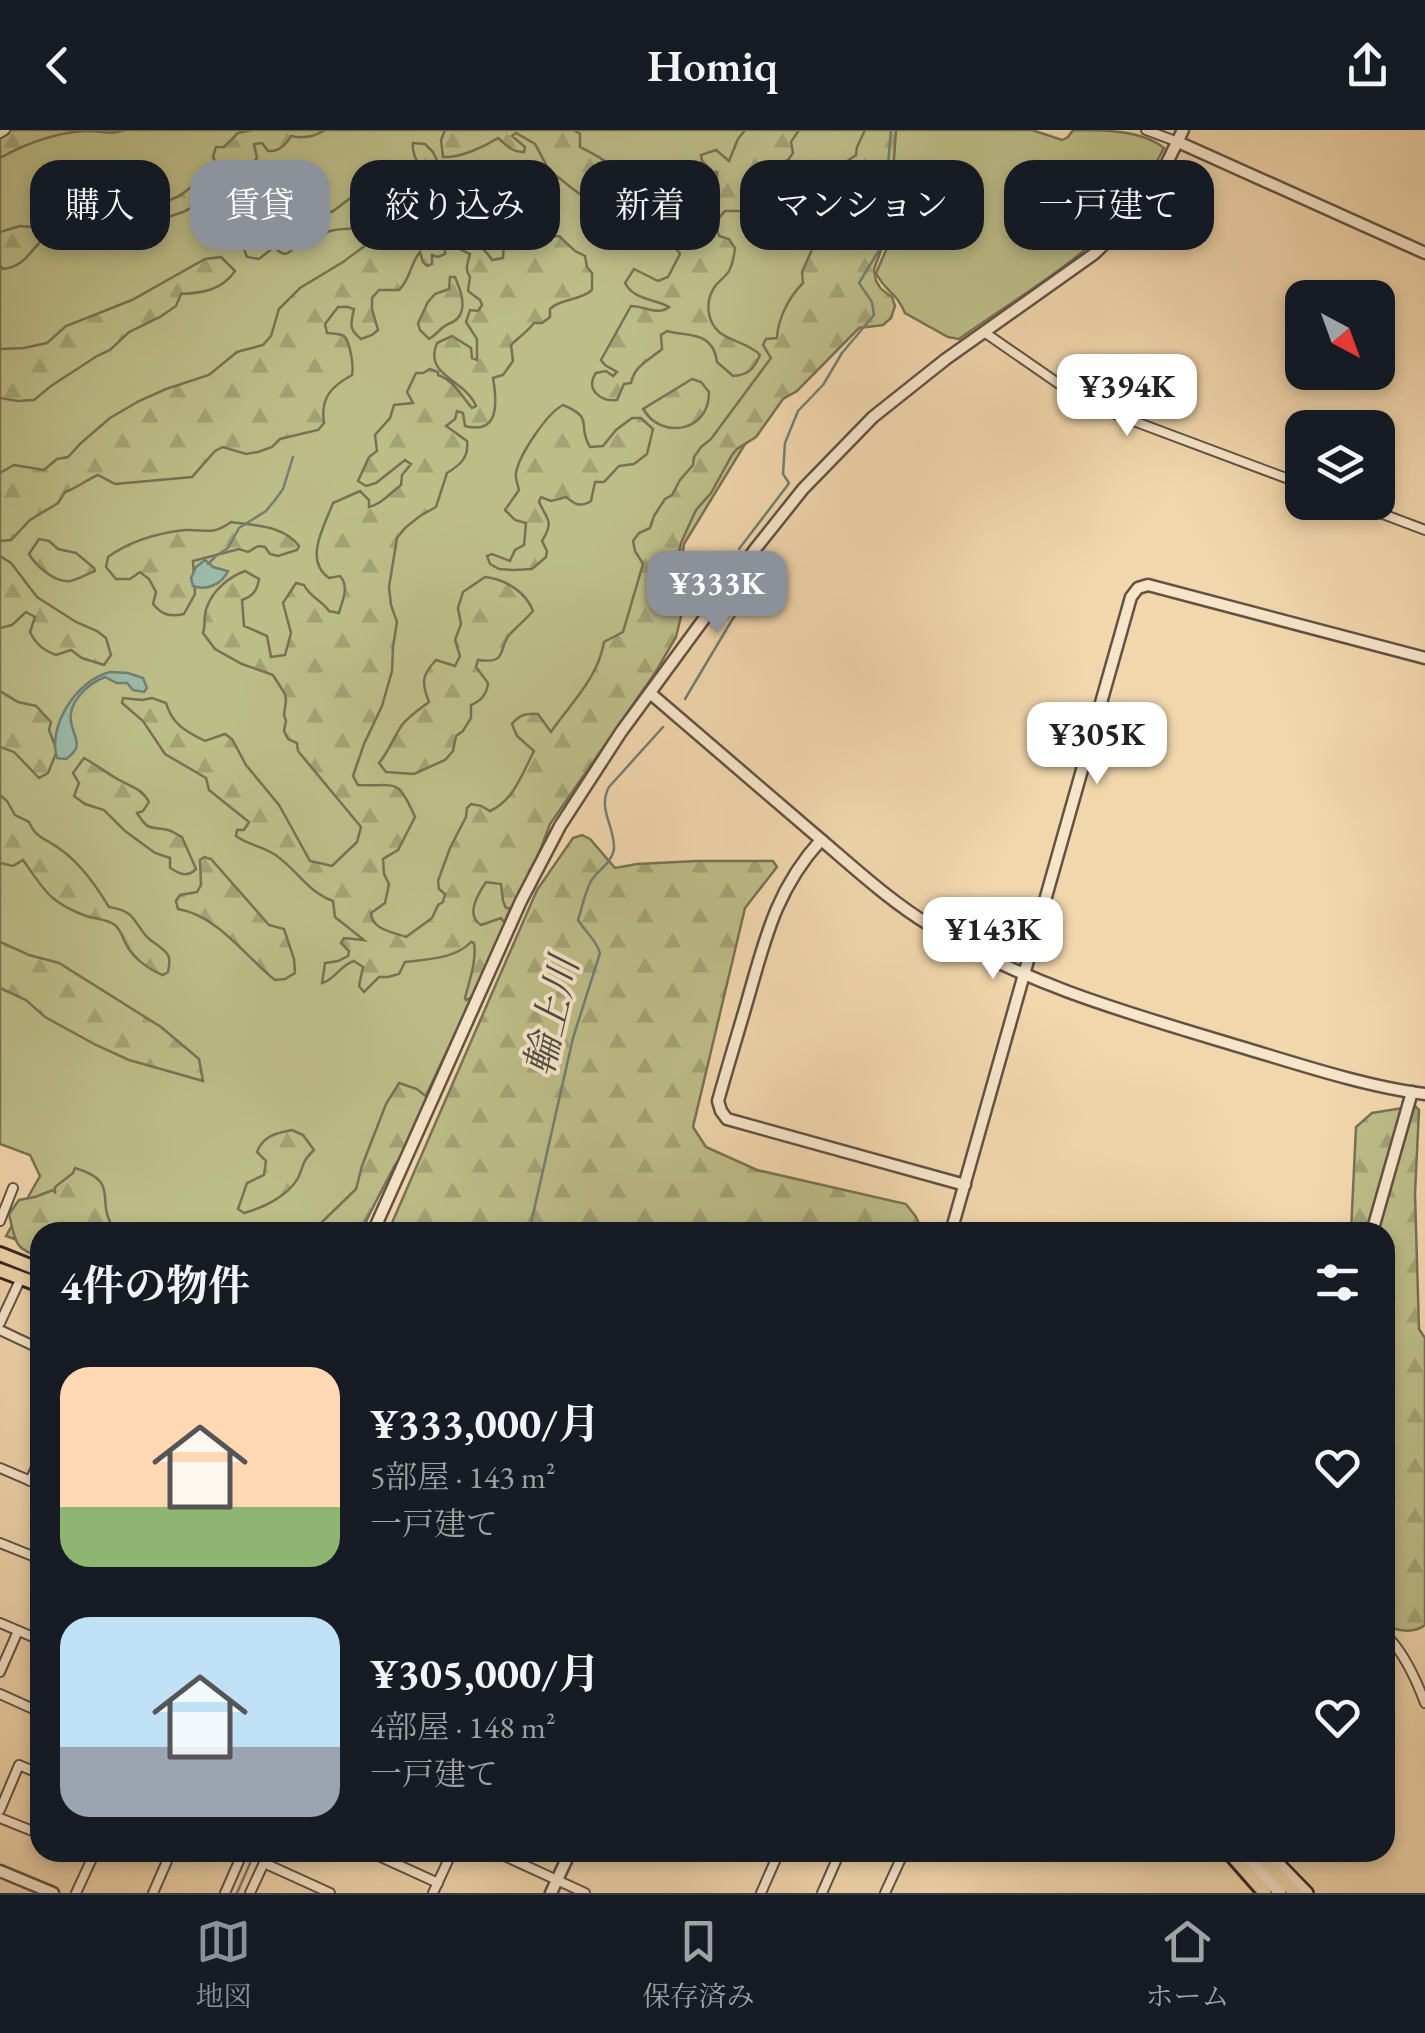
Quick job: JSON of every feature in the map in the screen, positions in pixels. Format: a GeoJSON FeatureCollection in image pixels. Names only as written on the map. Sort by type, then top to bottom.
{"type":"FeatureCollection","features":[{"type":"Feature","properties":{"kind":"highway"},"geometry":{"type":"LineString","coordinates":[[0,1254],[29,1271]]}},
{"type":"Feature","properties":{"kind":"highway"},"geometry":{"type":"LineString","coordinates":[[0,1270],[29,1271]]}},
{"type":"Feature","properties":{"kind":"highway"},"geometry":{"type":"LineString","coordinates":[[1238,1862],[1265,1893]]}},
{"type":"Feature","properties":{"kind":"highway"},"geometry":{"type":"LineString","coordinates":[[1267,1862],[1295,1893]]}},
{"type":"Feature","properties":{"kind":"main road"},"geometry":{"type":"LineString","coordinates":[[1252,1862],[1280,1893]]}},
{"type":"Feature","properties":{"kind":"main road"},"geometry":{"type":"LineString","coordinates":[[1277,1862],[1307,1893]]}},
{"type":"Feature","properties":{"kind":"street"},"geometry":{"type":"LineString","coordinates":[[1146,130],[1425,253]]}},
{"type":"Feature","properties":{"kind":"street"},"geometry":{"type":"LineString","coordinates":[[378,1222],[552,841],[621,732],[756,548],[873,416],[1094,254],[1132,217],[1162,172],[1183,130]]}},
{"type":"Feature","properties":{"kind":"street"},"geometry":{"type":"LineString","coordinates":[[984,332],[1088,404],[1285,478]]}},
{"type":"Feature","properties":{"kind":"street"},"geometry":{"type":"LineString","coordinates":[[1395,519],[1425,530]]}},
{"type":"Feature","properties":{"kind":"street"},"geometry":{"type":"LineString","coordinates":[[954,1222],[1131,597],[1138,588],[1148,585],[1425,658]]}},
{"type":"Feature","properties":{"kind":"street"},"geometry":{"type":"LineString","coordinates":[[650,693],[884,893],[975,952],[1023,974],[1202,1035],[1333,1073],[1425,1094]]}},
{"type":"Feature","properties":{"kind":"street"},"geometry":{"type":"LineString","coordinates":[[821,840],[801,862],[779,900],[718,1100],[721,1110],[727,1119],[965,1185]]}},
{"type":"Feature","properties":{"kind":"street"},"geometry":{"type":"LineString","coordinates":[[1375,1222],[1412,1092]]}},
{"type":"Feature","properties":{"kind":"street"},"geometry":{"type":"LineString","coordinates":[[0,1221],[13,1188]]}},
{"type":"Feature","properties":{"kind":"street"},"geometry":{"type":"LineString","coordinates":[[29,1271],[0,1327],[30,1343]]}},
{"type":"Feature","properties":{"kind":"street"},"geometry":{"type":"LineString","coordinates":[[0,1468],[30,1481]]}},
{"type":"Feature","properties":{"kind":"street"},"geometry":{"type":"LineString","coordinates":[[0,1543],[30,1556]]}},
{"type":"Feature","properties":{"kind":"street"},"geometry":{"type":"LineString","coordinates":[[0,1623],[30,1636]]}},
{"type":"Feature","properties":{"kind":"street"},"geometry":{"type":"LineString","coordinates":[[0,1672],[18,1631]]}},
{"type":"Feature","properties":{"kind":"street"},"geometry":{"type":"LineString","coordinates":[[1395,1644],[1425,1704]]}},
{"type":"Feature","properties":{"kind":"street"},"geometry":{"type":"LineString","coordinates":[[0,1694],[30,1708]]}},
{"type":"Feature","properties":{"kind":"street"},"geometry":{"type":"LineString","coordinates":[[0,1810],[20,1765],[30,1770]]}},
{"type":"Feature","properties":{"kind":"street"},"geometry":{"type":"LineString","coordinates":[[0,1818],[30,1830]]}},
{"type":"Feature","properties":{"kind":"street"},"geometry":{"type":"LineString","coordinates":[[76,1893],[88,1862]]}},
{"type":"Feature","properties":{"kind":"street"},"geometry":{"type":"LineString","coordinates":[[153,1893],[167,1862]]}},
{"type":"Feature","properties":{"kind":"street"},"geometry":{"type":"LineString","coordinates":[[224,1893],[238,1862]]}},
{"type":"Feature","properties":{"kind":"street"},"geometry":{"type":"LineString","coordinates":[[250,1893],[264,1862],[330,1893]]}},
{"type":"Feature","properties":{"kind":"street"},"geometry":{"type":"LineString","coordinates":[[393,1862],[438,1882]]}},
{"type":"Feature","properties":{"kind":"street"},"geometry":{"type":"LineString","coordinates":[[433,1893],[447,1862]]}},
{"type":"Feature","properties":{"kind":"street"},"geometry":{"type":"LineString","coordinates":[[518,1862],[585,1893]]}},
{"type":"Feature","properties":{"kind":"street"},"geometry":{"type":"LineString","coordinates":[[551,1893],[565,1862]]}},
{"type":"Feature","properties":{"kind":"street"},"geometry":{"type":"LineString","coordinates":[[760,1893],[774,1862]]}},
{"type":"Feature","properties":{"kind":"street"},"geometry":{"type":"LineString","coordinates":[[822,1893],[836,1862]]}},
{"type":"Feature","properties":{"kind":"street"},"geometry":{"type":"LineString","coordinates":[[885,1893],[899,1862]]}},
{"type":"Feature","properties":{"kind":"street"},"geometry":{"type":"LineString","coordinates":[[0,1870],[54,1893]]}},
{"type":"Feature","properties":{"kind":"green space"},"geometry":{"type":"Polygon","coordinates":[[[0,130],[124,130],[62,134],[0,158],[0,130]]]}},
{"type":"Feature","properties":{"kind":"green space"},"geometry":{"type":"Polygon","coordinates":[[[37,130],[878,130],[867,160],[740,160],[740,250],[833,250],[784,380],[684,544],[671,637],[547,820],[477,988],[366,1222],[30,1222],[30,1244],[6,1236],[40,1176],[30,1155],[0,1144],[0,143],[37,130]]]}},
{"type":"Feature","properties":{"kind":"green space"},"geometry":{"type":"Polygon","coordinates":[[[325,130],[309,137],[291,136],[276,150],[268,151],[262,143],[254,144],[255,160],[215,160],[216,147],[224,147],[238,133],[325,130]]]}},
{"type":"Feature","properties":{"kind":"green space"},"geometry":{"type":"Polygon","coordinates":[[[445,130],[574,130],[580,134],[580,147],[603,160],[580,160],[580,194],[560,179],[560,160],[544,160],[535,144],[516,133],[512,136],[525,147],[524,152],[513,150],[498,138],[472,151],[443,157],[441,140],[445,130]]]}},
{"type":"Feature","properties":{"kind":"green space"},"geometry":{"type":"Polygon","coordinates":[[[745,130],[799,130],[791,142],[793,153],[788,160],[740,160],[740,211],[725,211],[720,217],[720,160],[702,160],[701,155],[716,150],[729,161],[745,130]]]}},
{"type":"Feature","properties":{"kind":"green space"},"geometry":{"type":"Polygon","coordinates":[[[865,130],[896,130],[894,160],[849,160],[856,155],[865,130]]]}},
{"type":"Feature","properties":{"kind":"green space"},"geometry":{"type":"Polygon","coordinates":[[[894,130],[1032,130],[1062,140],[1073,130],[1109,131],[1133,134],[1164,148],[1158,160],[1004,160],[1004,250],[1084,250],[959,339],[905,313],[876,273],[886,250],[984,250],[984,160],[892,160],[894,130]]]}},
{"type":"Feature","properties":{"kind":"green space"},"geometry":{"type":"Polygon","coordinates":[[[413,143],[425,144],[437,160],[416,160],[413,143]]]}},
{"type":"Feature","properties":{"kind":"green space"},"geometry":{"type":"Polygon","coordinates":[[[190,188],[190,208],[170,216],[170,199],[190,188]]]}},
{"type":"Feature","properties":{"kind":"green space"},"geometry":{"type":"Polygon","coordinates":[[[350,198],[350,228],[330,231],[332,212],[350,198]]]}},
{"type":"Feature","properties":{"kind":"green space"},"geometry":{"type":"Polygon","coordinates":[[[30,227],[30,250],[34,250],[18,264],[3,269],[0,232],[30,227]]]}},
{"type":"Feature","properties":{"kind":"green space"},"geometry":{"type":"Polygon","coordinates":[[[720,236],[729,239],[735,248],[729,271],[715,286],[708,305],[719,332],[760,355],[753,368],[733,376],[717,362],[715,352],[705,340],[667,331],[661,335],[662,349],[639,367],[631,383],[624,384],[617,400],[600,397],[593,389],[593,379],[596,373],[606,371],[613,376],[617,372],[601,360],[631,306],[656,311],[669,307],[639,296],[625,283],[634,269],[658,281],[668,277],[680,254],[677,250],[720,250],[720,236]]]}},
{"type":"Feature","properties":{"kind":"green space"},"geometry":{"type":"Polygon","coordinates":[[[560,237],[585,256],[592,273],[592,290],[554,305],[550,317],[534,323],[511,345],[513,361],[503,375],[493,378],[494,414],[485,426],[465,426],[463,413],[457,411],[455,419],[446,426],[467,441],[465,456],[447,473],[436,507],[397,538],[389,587],[397,622],[392,671],[353,776],[358,785],[399,789],[415,817],[398,850],[383,859],[389,884],[385,903],[371,913],[379,927],[406,937],[432,918],[443,902],[445,894],[438,881],[467,808],[471,804],[490,811],[498,806],[511,793],[534,751],[517,736],[512,724],[523,715],[538,714],[551,732],[590,679],[604,642],[623,632],[643,564],[633,541],[650,528],[654,516],[693,465],[701,447],[771,358],[763,345],[766,339],[777,338],[785,308],[803,283],[802,272],[812,250],[881,250],[874,269],[881,289],[892,297],[895,306],[891,318],[883,325],[859,328],[797,391],[783,399],[756,437],[732,455],[711,493],[696,510],[681,543],[676,567],[683,608],[676,637],[550,824],[514,908],[506,908],[501,884],[486,882],[477,898],[473,910],[476,921],[481,925],[501,918],[506,925],[475,996],[465,998],[474,957],[471,942],[449,955],[405,962],[399,974],[379,977],[364,992],[359,986],[363,967],[354,961],[322,983],[325,963],[348,956],[349,951],[341,943],[344,938],[364,940],[335,917],[333,901],[316,892],[274,854],[236,836],[237,830],[244,830],[249,822],[209,790],[206,778],[165,754],[143,721],[122,703],[123,698],[152,698],[166,703],[176,722],[205,741],[225,734],[232,739],[246,765],[279,805],[310,861],[332,866],[357,842],[361,827],[298,751],[297,743],[288,739],[284,731],[285,694],[273,675],[215,649],[203,633],[206,610],[213,595],[245,571],[259,579],[254,592],[242,600],[244,626],[267,636],[271,657],[285,655],[291,633],[283,603],[296,583],[304,585],[329,611],[339,613],[344,585],[340,576],[329,578],[321,571],[318,542],[333,503],[360,491],[369,500],[369,507],[401,485],[402,475],[411,464],[405,460],[376,483],[366,486],[358,481],[369,457],[377,451],[375,435],[390,418],[394,405],[413,403],[407,392],[416,373],[430,369],[453,385],[472,408],[476,406],[440,370],[434,354],[437,343],[452,336],[471,348],[472,358],[477,360],[477,339],[466,322],[470,310],[478,311],[482,305],[468,291],[470,254],[462,250],[484,250],[492,260],[503,258],[503,250],[560,250],[560,237]]]}},
{"type":"Feature","properties":{"kind":"green space"},"geometry":{"type":"Polygon","coordinates":[[[244,250],[270,250],[259,259],[247,257],[244,250]]]}},
{"type":"Feature","properties":{"kind":"green space"},"geometry":{"type":"Polygon","coordinates":[[[359,250],[445,250],[438,257],[432,255],[432,264],[427,266],[420,252],[399,290],[379,290],[372,298],[378,330],[372,335],[361,339],[354,332],[354,309],[348,307],[338,307],[325,324],[327,333],[346,339],[352,375],[329,393],[324,423],[318,430],[280,439],[258,452],[246,454],[223,447],[192,477],[115,484],[98,475],[65,492],[58,503],[30,520],[11,540],[0,541],[0,473],[14,465],[44,470],[57,459],[68,457],[110,418],[139,401],[209,375],[237,352],[263,345],[271,336],[279,309],[300,288],[359,250]]]}},
{"type":"Feature","properties":{"kind":"green space"},"geometry":{"type":"Polygon","coordinates":[[[221,257],[235,271],[218,286],[181,294],[176,306],[129,332],[110,350],[34,400],[0,398],[0,349],[47,343],[66,326],[132,300],[205,259],[221,257]]]}},
{"type":"Feature","properties":{"kind":"green space"},"geometry":{"type":"Polygon","coordinates":[[[450,277],[455,277],[462,298],[460,315],[429,339],[418,323],[435,294],[449,289],[450,277]]]}},
{"type":"Feature","properties":{"kind":"green space"},"geometry":{"type":"Polygon","coordinates":[[[692,379],[701,382],[709,392],[702,416],[694,423],[672,428],[661,425],[643,409],[692,379]]]}},
{"type":"Feature","properties":{"kind":"green space"},"geometry":{"type":"Polygon","coordinates":[[[563,405],[582,418],[590,447],[603,446],[632,418],[641,418],[653,429],[647,454],[634,464],[619,466],[604,482],[595,482],[591,501],[587,503],[578,504],[566,497],[551,501],[541,497],[539,502],[549,525],[542,541],[546,557],[532,569],[499,569],[490,564],[487,556],[492,554],[510,561],[515,550],[524,545],[526,523],[515,520],[505,510],[519,490],[518,465],[542,425],[563,405]]]}},
{"type":"Feature","properties":{"kind":"green space"},"geometry":{"type":"Polygon","coordinates":[[[231,522],[277,530],[299,546],[278,556],[258,546],[248,552],[239,549],[193,561],[195,594],[184,614],[179,615],[156,608],[156,592],[140,572],[130,579],[116,579],[106,567],[108,557],[145,539],[185,530],[214,530],[231,522]]]}},
{"type":"Feature","properties":{"kind":"green space"},"geometry":{"type":"Polygon","coordinates":[[[39,539],[76,553],[95,571],[70,581],[52,576],[29,554],[39,539]]]}},
{"type":"Feature","properties":{"kind":"green space"},"geometry":{"type":"Polygon","coordinates":[[[0,556],[11,563],[37,597],[106,638],[111,655],[104,665],[71,650],[56,655],[44,649],[30,632],[35,617],[26,612],[12,625],[0,628],[0,556]]]}},
{"type":"Feature","properties":{"kind":"green space"},"geometry":{"type":"Polygon","coordinates":[[[485,577],[514,588],[533,611],[510,634],[498,657],[478,660],[476,667],[488,683],[486,691],[471,705],[471,718],[456,736],[453,751],[445,760],[414,774],[386,772],[379,763],[399,730],[429,702],[424,684],[428,670],[436,660],[455,666],[460,656],[455,640],[461,624],[458,608],[463,592],[485,577]]]}},
{"type":"Feature","properties":{"kind":"green space"},"geometry":{"type":"Polygon","coordinates":[[[0,691],[18,702],[36,706],[51,722],[49,730],[57,751],[48,773],[39,778],[14,752],[0,747],[0,691]]]}},
{"type":"Feature","properties":{"kind":"green space"},"geometry":{"type":"Polygon","coordinates":[[[84,758],[142,793],[149,802],[137,813],[141,819],[150,827],[182,837],[196,869],[183,874],[170,868],[170,858],[155,853],[104,810],[74,796],[79,783],[73,773],[84,758]]]}},
{"type":"Feature","properties":{"kind":"green space"},"geometry":{"type":"Polygon","coordinates":[[[0,795],[15,815],[75,861],[109,907],[129,914],[166,953],[168,972],[163,975],[147,967],[112,923],[86,916],[56,900],[23,860],[13,866],[0,863],[0,795]]]}},
{"type":"Feature","properties":{"kind":"green space"},"geometry":{"type":"Polygon","coordinates":[[[582,835],[590,839],[615,868],[697,861],[773,861],[777,867],[745,908],[693,1127],[706,1147],[757,1170],[906,1204],[918,1222],[392,1222],[537,890],[573,838],[582,835]]]}},
{"type":"Feature","properties":{"kind":"green space"},"geometry":{"type":"Polygon","coordinates":[[[211,859],[269,925],[284,929],[295,973],[275,980],[218,928],[178,909],[176,901],[180,895],[197,892],[201,885],[200,860],[211,859]]]}},
{"type":"Feature","properties":{"kind":"green space"},"geometry":{"type":"Polygon","coordinates":[[[0,942],[59,963],[161,1027],[199,1059],[203,1081],[129,1060],[96,1045],[0,988],[0,942]]]}},
{"type":"Feature","properties":{"kind":"green space"},"geometry":{"type":"Polygon","coordinates":[[[399,1083],[428,1098],[405,1152],[365,1222],[322,1222],[356,1189],[386,1104],[399,1083]]]}},
{"type":"Feature","properties":{"kind":"green space"},"geometry":{"type":"Polygon","coordinates":[[[1415,1106],[1419,1110],[1415,1194],[1419,1329],[1425,1338],[1425,1625],[1405,1631],[1395,1629],[1395,1222],[1351,1222],[1356,1127],[1372,1113],[1415,1106]]]}},
{"type":"Feature","properties":{"kind":"green space"},"geometry":{"type":"Polygon","coordinates":[[[292,1130],[303,1135],[314,1150],[298,1178],[274,1200],[244,1213],[238,1209],[247,1183],[264,1175],[266,1161],[257,1152],[271,1136],[292,1130]]]}},
{"type":"Feature","properties":{"kind":"green space"},"geometry":{"type":"Polygon","coordinates":[[[75,1168],[98,1179],[110,1222],[30,1222],[30,1252],[25,1250],[14,1236],[9,1214],[19,1200],[55,1192],[55,1187],[75,1168]]]}},
{"type":"Feature","properties":{"kind":"shaded area"},"geometry":{"type":"Polygon","coordinates":[[[205,560],[228,571],[214,585],[193,586],[191,578],[196,567],[205,560]]]}},
{"type":"Feature","properties":{"kind":"shaded area"},"geometry":{"type":"Polygon","coordinates":[[[110,672],[143,678],[147,688],[144,692],[133,690],[127,683],[105,677],[92,684],[72,707],[75,750],[66,759],[57,758],[56,732],[67,706],[86,684],[110,672]]]}},
{"type":"Feature","properties":{"kind":"waterway","name":"輪上川"},"geometry":{"type":"LineString","coordinates":[[739,549],[789,483],[783,474],[785,443],[798,411],[823,385],[842,353],[874,315],[872,302],[859,283],[881,247],[891,130]]}},
{"type":"Feature","properties":{"kind":"waterway"},"geometry":{"type":"LineString","coordinates":[[208,564],[228,548],[239,528],[266,511],[275,500],[283,489],[293,457]]}},
{"type":"Feature","properties":{"kind":"waterway","name":"輪上川"},"geometry":{"type":"LineString","coordinates":[[685,699],[763,576]]}},
{"type":"Feature","properties":{"kind":"waterway","name":"輪上川"},"geometry":{"type":"LineString","coordinates":[[531,1222],[573,1038],[600,953],[578,920],[591,881],[613,854],[606,795],[663,727]]}},
{"type":"Feature","properties":{"kind":"waterway","name":"輪上川"},"geometry":{"type":"LineString","coordinates":[[237,1893],[251,1862]]}}]}
